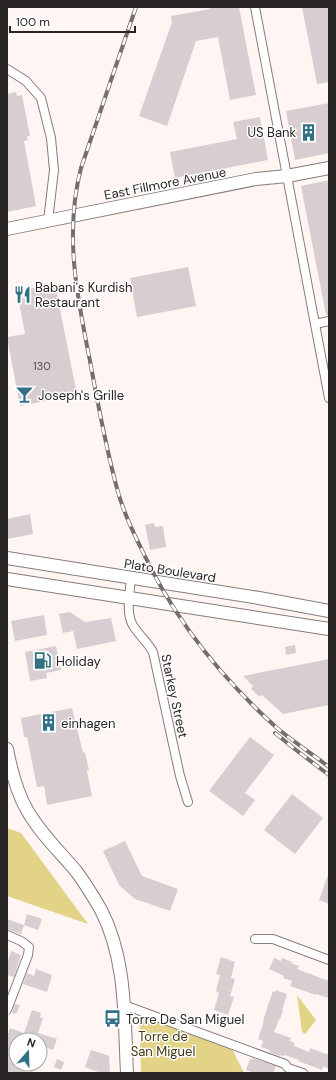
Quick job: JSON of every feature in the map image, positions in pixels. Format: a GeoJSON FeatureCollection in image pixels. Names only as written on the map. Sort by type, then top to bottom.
{"type":"FeatureCollection","features":[{"type":"Feature","properties":{"kind":"main road","name":"East Fillmore Avenue"},"geometry":{"type":"LineString","coordinates":[[7,229],[256,179],[287,176],[329,168]]}},
{"type":"Feature","properties":{"kind":"main road","name":"Plato Boulevard"},"geometry":{"type":"LineString","coordinates":[[7,558],[329,611]]}},
{"type":"Feature","properties":{"kind":"main road"},"geometry":{"type":"LineString","coordinates":[[7,579],[329,629]]}},
{"type":"Feature","properties":{"kind":"main road"},"geometry":{"type":"LineString","coordinates":[[7,749],[15,782],[26,809],[42,833],[83,882],[96,901],[106,920],[118,957],[124,1006],[127,1073]]}},
{"type":"Feature","properties":{"kind":"street"},"geometry":{"type":"LineString","coordinates":[[256,7],[329,398]]}},
{"type":"Feature","properties":{"kind":"street"},"geometry":{"type":"LineString","coordinates":[[7,68],[26,81],[41,98],[51,138],[54,170],[48,221]]}},
{"type":"Feature","properties":{"kind":"street"},"geometry":{"type":"LineString","coordinates":[[315,324],[329,321]]}},
{"type":"Feature","properties":{"kind":"street","name":"Starkey Street"},"geometry":{"type":"LineString","coordinates":[[131,578],[131,622],[133,627],[154,652],[180,776],[188,802]]}},
{"type":"Feature","properties":{"kind":"street"},"geometry":{"type":"LineString","coordinates":[[7,936],[21,941],[29,947],[28,955],[7,1010]]}},
{"type":"Feature","properties":{"kind":"street"},"geometry":{"type":"LineString","coordinates":[[255,939],[273,939],[329,960]]}},
{"type":"Feature","properties":{"kind":"street"},"geometry":{"type":"LineString","coordinates":[[124,1006],[285,1064],[288,1068],[303,1073]]}},
{"type":"Feature","properties":{"kind":"green space"},"geometry":{"type":"Polygon","coordinates":[[[7,828],[21,833],[88,924],[7,896],[7,828]]]}},
{"type":"Feature","properties":{"kind":"green space"},"geometry":{"type":"Polygon","coordinates":[[[297,995],[316,1020],[305,1034],[302,1032],[297,995]]]}},
{"type":"Feature","properties":{"kind":"green space","name":"Torre de San Miguel"},"geometry":{"type":"Polygon","coordinates":[[[139,1010],[229,1043],[244,1073],[141,1073],[139,1010]]]}},
{"type":"Feature","properties":{"kind":"building"},"geometry":{"type":"Polygon","coordinates":[[[210,7],[239,7],[256,95],[230,100],[218,37],[196,41],[167,126],[139,116],[172,22],[171,16],[210,9],[210,7]]]}},
{"type":"Feature","properties":{"kind":"building"},"geometry":{"type":"Polygon","coordinates":[[[302,7],[329,7],[329,82],[317,84],[302,7]]]}},
{"type":"Feature","properties":{"kind":"building"},"geometry":{"type":"Polygon","coordinates":[[[16,92],[17,96],[22,95],[30,136],[27,136],[28,140],[24,141],[36,206],[7,212],[7,94],[16,92]]]}},
{"type":"Feature","properties":{"kind":"building","name":"US Bank"},"geometry":{"type":"Polygon","coordinates":[[[329,103],[329,153],[295,160],[286,111],[329,103]]]}},
{"type":"Feature","properties":{"kind":"building"},"geometry":{"type":"Polygon","coordinates":[[[260,117],[268,160],[175,178],[170,152],[237,139],[233,122],[260,117]]]}},
{"type":"Feature","properties":{"kind":"building"},"geometry":{"type":"Polygon","coordinates":[[[329,180],[329,315],[326,315],[301,186],[329,180]]]}},
{"type":"Feature","properties":{"kind":"building"},"geometry":{"type":"Polygon","coordinates":[[[188,267],[196,306],[137,317],[130,278],[188,267]]]}},
{"type":"Feature","properties":{"kind":"building"},"geometry":{"type":"Polygon","coordinates":[[[55,284],[77,395],[20,406],[7,337],[25,334],[17,291],[55,284]]]}},
{"type":"Feature","properties":{"kind":"building"},"geometry":{"type":"Polygon","coordinates":[[[30,514],[33,534],[7,539],[7,519],[30,514]]]}},
{"type":"Feature","properties":{"kind":"building"},"geometry":{"type":"Polygon","coordinates":[[[154,523],[155,527],[163,526],[166,547],[150,550],[145,525],[154,523]]]}},
{"type":"Feature","properties":{"kind":"building"},"geometry":{"type":"Polygon","coordinates":[[[70,612],[85,622],[111,618],[116,641],[77,649],[73,631],[63,633],[59,614],[70,612]]]}},
{"type":"Feature","properties":{"kind":"building"},"geometry":{"type":"Polygon","coordinates":[[[44,615],[47,635],[15,641],[11,621],[44,615]]]}},
{"type":"Feature","properties":{"kind":"building"},"geometry":{"type":"Polygon","coordinates":[[[295,645],[296,653],[286,655],[285,647],[295,645]]]}},
{"type":"Feature","properties":{"kind":"building","name":"Holiday"},"geometry":{"type":"Polygon","coordinates":[[[56,646],[61,670],[46,673],[47,678],[30,681],[25,652],[56,646]]]}},
{"type":"Feature","properties":{"kind":"building"},"geometry":{"type":"Polygon","coordinates":[[[329,659],[329,705],[283,714],[262,695],[260,697],[251,689],[253,686],[243,676],[329,659]]]}},
{"type":"Feature","properties":{"kind":"building"},"geometry":{"type":"Polygon","coordinates":[[[72,708],[83,753],[85,752],[92,796],[47,805],[44,786],[37,787],[27,737],[24,737],[21,718],[72,708]]]}},
{"type":"Feature","properties":{"kind":"building"},"geometry":{"type":"Polygon","coordinates":[[[250,737],[274,755],[245,793],[255,800],[243,816],[209,791],[250,737]]]}},
{"type":"Feature","properties":{"kind":"building"},"geometry":{"type":"Polygon","coordinates":[[[292,794],[323,818],[295,854],[264,830],[292,794]]]}},
{"type":"Feature","properties":{"kind":"building"},"geometry":{"type":"Polygon","coordinates":[[[125,841],[142,876],[178,889],[170,911],[135,899],[119,885],[103,851],[125,841]]]}},
{"type":"Feature","properties":{"kind":"building"},"geometry":{"type":"Polygon","coordinates":[[[329,875],[329,904],[319,900],[329,875]]]}},
{"type":"Feature","properties":{"kind":"building"},"geometry":{"type":"Polygon","coordinates":[[[27,914],[42,919],[38,930],[24,925],[27,914]]]}},
{"type":"Feature","properties":{"kind":"building"},"geometry":{"type":"Polygon","coordinates":[[[7,919],[24,925],[21,934],[7,930],[7,919]]]}},
{"type":"Feature","properties":{"kind":"building"},"geometry":{"type":"Polygon","coordinates":[[[11,951],[21,955],[14,977],[7,975],[7,964],[11,951]]]}},
{"type":"Feature","properties":{"kind":"building"},"geometry":{"type":"Polygon","coordinates":[[[221,957],[235,962],[231,978],[235,979],[230,996],[234,997],[228,1015],[214,1010],[219,993],[216,991],[220,975],[216,974],[221,957]]]}},
{"type":"Feature","properties":{"kind":"building"},"geometry":{"type":"Polygon","coordinates":[[[274,958],[281,961],[282,958],[292,962],[291,963],[299,966],[297,969],[329,981],[329,998],[290,986],[292,981],[283,978],[284,976],[269,969],[274,958]]]}},
{"type":"Feature","properties":{"kind":"building"},"geometry":{"type":"Polygon","coordinates":[[[36,969],[52,975],[47,992],[23,984],[27,973],[34,976],[36,969]]]}},
{"type":"Feature","properties":{"kind":"building"},"geometry":{"type":"Polygon","coordinates":[[[276,990],[287,994],[280,1020],[279,1019],[274,1032],[291,1038],[290,1041],[295,1043],[294,1046],[309,1052],[310,1048],[329,1055],[329,1069],[323,1066],[322,1070],[285,1055],[280,1056],[269,1052],[270,1050],[261,1047],[263,1041],[258,1039],[273,991],[275,992],[276,990]]]}},
{"type":"Feature","properties":{"kind":"building"},"geometry":{"type":"Polygon","coordinates":[[[15,1004],[20,1005],[16,1014],[12,1013],[15,1004]]]}},
{"type":"Feature","properties":{"kind":"building"},"geometry":{"type":"Polygon","coordinates":[[[32,1010],[41,1013],[40,1017],[43,1018],[38,1032],[24,1032],[32,1010]]]}},
{"type":"Feature","properties":{"kind":"building"},"geometry":{"type":"Polygon","coordinates":[[[10,1028],[21,1032],[8,1032],[10,1028]]]}},
{"type":"Feature","properties":{"kind":"building"},"geometry":{"type":"Polygon","coordinates":[[[8,1033],[8,1072],[25,1073],[7,1073],[8,1033]]]}},
{"type":"Feature","properties":{"kind":"building"},"geometry":{"type":"Polygon","coordinates":[[[48,1036],[57,1039],[53,1050],[48,1048],[48,1036]]]}},
{"type":"Feature","properties":{"kind":"building"},"geometry":{"type":"Polygon","coordinates":[[[91,1050],[109,1056],[110,1073],[101,1073],[85,1067],[91,1050]]]}},
{"type":"Feature","properties":{"kind":"building"},"geometry":{"type":"Polygon","coordinates":[[[252,1058],[276,1066],[273,1073],[254,1073],[246,1070],[250,1059],[251,1060],[252,1058]]]}},
{"type":"Feature","properties":{"kind":"building"},"geometry":{"type":"Polygon","coordinates":[[[57,1059],[64,1062],[61,1070],[54,1067],[57,1059]]]}},
{"type":"Feature","properties":{"kind":"railway"},"geometry":{"type":"LineString","coordinates":[[136,7],[81,168],[73,217],[74,265],[77,289],[99,410],[114,476],[120,499],[137,539],[153,572],[182,621],[217,666],[256,708],[283,733],[329,767]]}},
{"type":"Feature","properties":{"kind":"railway"},"geometry":{"type":"LineString","coordinates":[[275,733],[329,775]]}},
{"type":"Feature","properties":{"kind":"place","name":"US Bank"},"geometry":{"type":"Point","coordinates":[309,132]}},
{"type":"Feature","properties":{"kind":"place","name":"Babani's Kurdish Restaurant"},"geometry":{"type":"Point","coordinates":[22,294]}},
{"type":"Feature","properties":{"kind":"place","name":"Joseph's Grille"},"geometry":{"type":"Point","coordinates":[25,395]}},
{"type":"Feature","properties":{"kind":"place","name":"Holiday"},"geometry":{"type":"Point","coordinates":[43,661]}},
{"type":"Feature","properties":{"kind":"place","name":"einhagen"},"geometry":{"type":"Point","coordinates":[48,723]}},
{"type":"Feature","properties":{"kind":"place","name":"Torre De San Miguel"},"geometry":{"type":"Point","coordinates":[113,1019]}}]}
